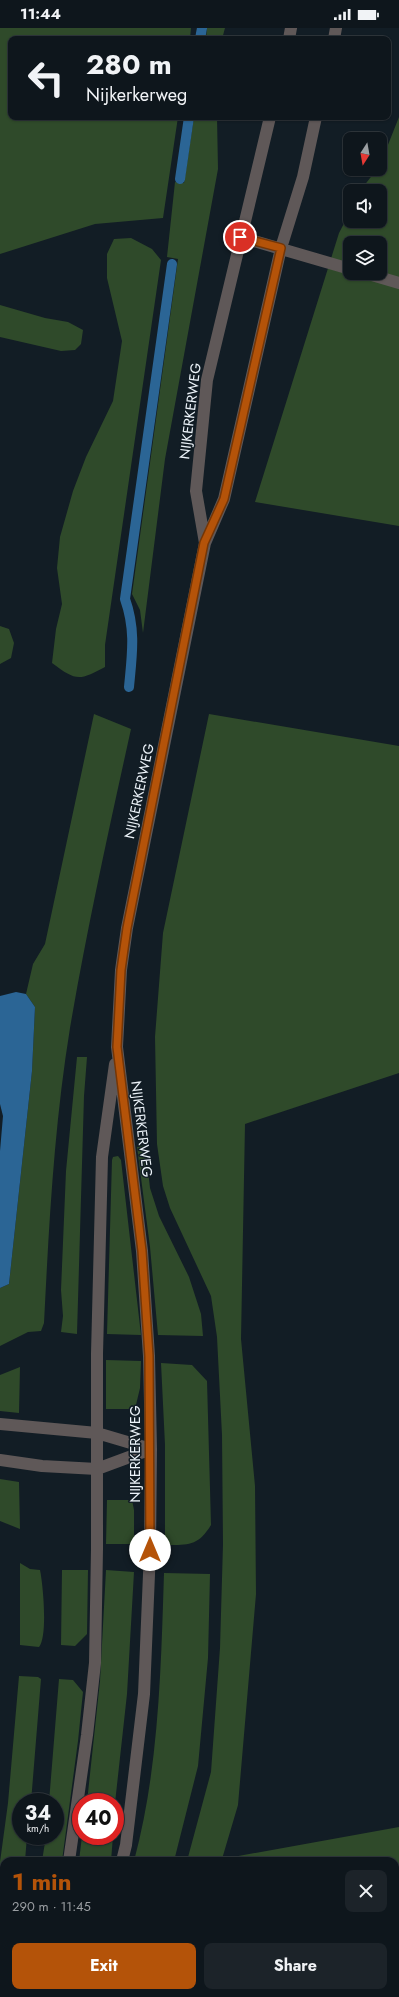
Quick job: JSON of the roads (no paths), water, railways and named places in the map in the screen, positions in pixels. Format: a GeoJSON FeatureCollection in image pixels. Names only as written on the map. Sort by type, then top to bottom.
{"type":"FeatureCollection","features":[{"type":"Feature","properties":{"kind":"street","name":"NIJKERKERWEG"},"geometry":{"type":"LineString","coordinates":[[204,543],[196,491],[207,380],[240,237],[269,120]]}},
{"type":"Feature","properties":{"kind":"street","name":"NIJKERKERWEG"},"geometry":{"type":"LineString","coordinates":[[70,1857],[87,1735],[94,1664],[97,1469],[96,1354],[102,1157],[117,1047],[121,970],[127,928],[204,543],[224,499],[281,248],[303,178],[315,120]]}},
{"type":"Feature","properties":{"kind":"street"},"geometry":{"type":"LineString","coordinates":[[240,237],[343,267]]}},
{"type":"Feature","properties":{"kind":"street"},"geometry":{"type":"LineString","coordinates":[[387,279],[399,283]]}},
{"type":"Feature","properties":{"kind":"street","name":"NIJKERKERWEG"},"geometry":{"type":"LineString","coordinates":[[117,1047],[142,1251],[149,1356],[151,1449],[150,1550],[144,1694],[126,1845],[123,1857]]}},
{"type":"Feature","properties":{"kind":"street"},"geometry":{"type":"LineString","coordinates":[[0,1424],[97,1433],[151,1449]]}},
{"type":"Feature","properties":{"kind":"street"},"geometry":{"type":"LineString","coordinates":[[0,1460],[42,1466],[97,1469],[151,1449]]}},
{"type":"Feature","properties":{"kind":"water"},"geometry":{"type":"Polygon","coordinates":[[[16,992],[26,994],[35,1007],[32,1071],[9,1284],[0,1288],[0,1151],[3,1116],[0,1104],[0,996],[16,992]]]}},
{"type":"Feature","properties":{"kind":"waterway"},"geometry":{"type":"LineString","coordinates":[[201,36],[202,28]]}},
{"type":"Feature","properties":{"kind":"waterway"},"geometry":{"type":"LineString","coordinates":[[180,179],[189,120]]}},
{"type":"Feature","properties":{"kind":"waterway"},"geometry":{"type":"LineString","coordinates":[[129,687],[132,632],[131,621],[125,599],[172,264]]}}]}
